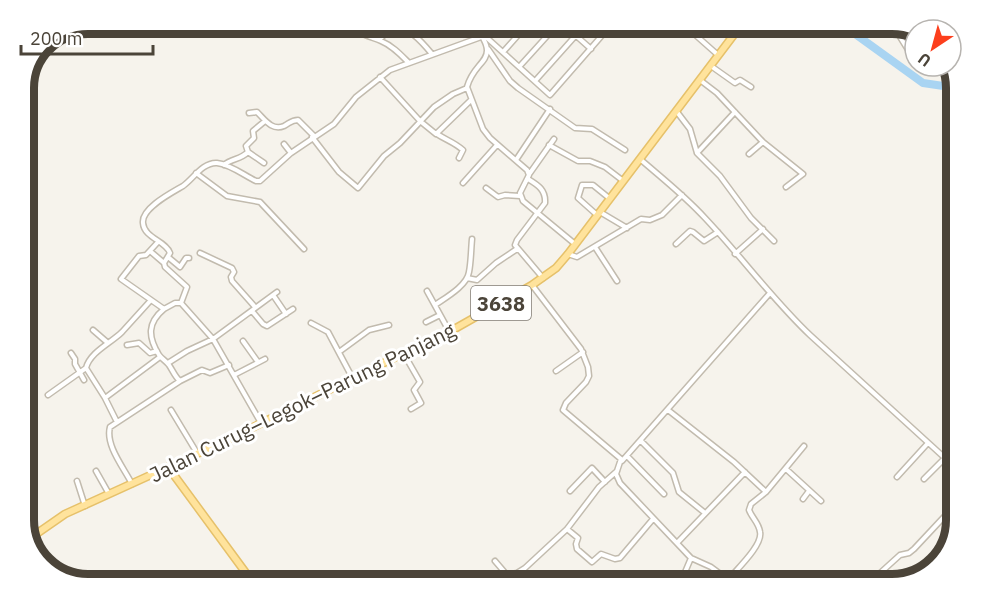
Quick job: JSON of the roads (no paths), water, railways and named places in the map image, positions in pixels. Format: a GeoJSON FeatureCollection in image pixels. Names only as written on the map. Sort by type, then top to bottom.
{"type":"FeatureCollection","features":[{"type":"Feature","properties":{"kind":"main road","name":"Jalan Curug–Legok–Parung Panjang"},"geometry":{"type":"LineString","coordinates":[[37,534],[65,514],[450,332],[543,278],[568,254],[734,35]]}},
{"type":"Feature","properties":{"kind":"main road"},"geometry":{"type":"LineString","coordinates":[[168,467],[247,574]]}},
{"type":"Feature","properties":{"kind":"street"},"geometry":{"type":"LineString","coordinates":[[363,34],[369,39],[380,40],[396,50],[409,63]]}},
{"type":"Feature","properties":{"kind":"street"},"geometry":{"type":"LineString","coordinates":[[380,40],[386,34]]}},
{"type":"Feature","properties":{"kind":"street"},"geometry":{"type":"LineString","coordinates":[[411,34],[432,54]]}},
{"type":"Feature","properties":{"kind":"street"},"geometry":{"type":"LineString","coordinates":[[479,34],[514,85],[575,128],[592,129],[625,150]]}},
{"type":"Feature","properties":{"kind":"street"},"geometry":{"type":"LineString","coordinates":[[489,34],[486,37],[550,95],[604,34]]}},
{"type":"Feature","properties":{"kind":"street"},"geometry":{"type":"LineString","coordinates":[[502,52],[519,34]]}},
{"type":"Feature","properties":{"kind":"street"},"geometry":{"type":"LineString","coordinates":[[519,67],[549,34]]}},
{"type":"Feature","properties":{"kind":"street"},"geometry":{"type":"LineString","coordinates":[[694,34],[718,55]]}},
{"type":"Feature","properties":{"kind":"street"},"geometry":{"type":"LineString","coordinates":[[535,81],[576,35],[591,49]]}},
{"type":"Feature","properties":{"kind":"street"},"geometry":{"type":"LineString","coordinates":[[164,263],[170,253],[169,249],[158,242],[145,227],[144,218],[149,210],[170,193],[186,184],[196,173],[211,164],[224,165],[258,182],[313,136],[334,124],[356,97],[390,70],[481,37]]}},
{"type":"Feature","properties":{"kind":"street"},"geometry":{"type":"LineString","coordinates":[[487,48],[485,60],[467,87],[483,129],[497,145],[516,160],[544,192],[545,203],[517,240],[517,249],[543,278]]}},
{"type":"Feature","properties":{"kind":"street"},"geometry":{"type":"LineString","coordinates":[[711,66],[735,83],[740,80],[751,87]]}},
{"type":"Feature","properties":{"kind":"street"},"geometry":{"type":"LineString","coordinates":[[380,77],[420,121],[464,151],[459,158]]}},
{"type":"Feature","properties":{"kind":"street"},"geometry":{"type":"LineString","coordinates":[[700,80],[717,93],[763,142],[803,174],[786,187]]}},
{"type":"Feature","properties":{"kind":"street"},"geometry":{"type":"LineString","coordinates":[[249,113],[256,112],[271,126],[280,128],[298,120],[313,136],[339,172],[358,188],[384,156],[438,104],[467,87]]}},
{"type":"Feature","properties":{"kind":"street"},"geometry":{"type":"LineString","coordinates":[[437,134],[471,100]]}},
{"type":"Feature","properties":{"kind":"street"},"geometry":{"type":"LineString","coordinates":[[516,160],[550,109]]}},
{"type":"Feature","properties":{"kind":"street"},"geometry":{"type":"LineString","coordinates":[[676,112],[690,129],[697,153],[720,176],[747,213],[774,241]]}},
{"type":"Feature","properties":{"kind":"street"},"geometry":{"type":"LineString","coordinates":[[697,153],[735,112]]}},
{"type":"Feature","properties":{"kind":"street"},"geometry":{"type":"LineString","coordinates":[[264,164],[248,152],[246,146],[254,138],[253,131],[265,121]]}},
{"type":"Feature","properties":{"kind":"street"},"geometry":{"type":"LineString","coordinates":[[520,196],[528,176],[554,138]]}},
{"type":"Feature","properties":{"kind":"street"},"geometry":{"type":"LineString","coordinates":[[748,154],[763,142]]}},
{"type":"Feature","properties":{"kind":"street"},"geometry":{"type":"LineString","coordinates":[[284,144],[291,153]]}},
{"type":"Feature","properties":{"kind":"street"},"geometry":{"type":"LineString","coordinates":[[463,183],[497,145]]}},
{"type":"Feature","properties":{"kind":"street"},"geometry":{"type":"LineString","coordinates":[[549,145],[579,161],[590,161],[605,167],[622,180]]}},
{"type":"Feature","properties":{"kind":"street"},"geometry":{"type":"LineString","coordinates":[[224,165],[233,158],[242,158],[248,152]]}},
{"type":"Feature","properties":{"kind":"street"},"geometry":{"type":"LineString","coordinates":[[640,159],[682,195],[718,232],[735,254],[810,336],[945,458],[924,479]]}},
{"type":"Feature","properties":{"kind":"street"},"geometry":{"type":"LineString","coordinates":[[196,173],[227,196],[260,202],[303,249]]}},
{"type":"Feature","properties":{"kind":"street"},"geometry":{"type":"LineString","coordinates":[[609,198],[593,185],[582,185],[578,198],[598,213],[627,228]]}},
{"type":"Feature","properties":{"kind":"street"},"geometry":{"type":"LineString","coordinates":[[486,188],[498,197],[520,196]]}},
{"type":"Feature","properties":{"kind":"street"},"geometry":{"type":"LineString","coordinates":[[568,254],[577,257],[642,219],[650,220],[662,215],[682,195]]}},
{"type":"Feature","properties":{"kind":"street"},"geometry":{"type":"LineString","coordinates":[[520,196],[575,244]]}},
{"type":"Feature","properties":{"kind":"street"},"geometry":{"type":"LineString","coordinates":[[735,254],[763,229]]}},
{"type":"Feature","properties":{"kind":"street"},"geometry":{"type":"LineString","coordinates":[[676,244],[690,231],[704,241],[718,232]]}},
{"type":"Feature","properties":{"kind":"street"},"geometry":{"type":"LineString","coordinates":[[435,305],[455,291],[470,273],[472,238]]}},
{"type":"Feature","properties":{"kind":"street"},"geometry":{"type":"LineString","coordinates":[[158,242],[146,255],[139,256],[121,279],[164,309]]}},
{"type":"Feature","properties":{"kind":"street"},"geometry":{"type":"LineString","coordinates":[[595,248],[616,281]]}},
{"type":"Feature","properties":{"kind":"street"},"geometry":{"type":"LineString","coordinates":[[467,278],[477,280],[517,249]]}},
{"type":"Feature","properties":{"kind":"street"},"geometry":{"type":"LineString","coordinates":[[150,251],[187,287],[181,303]]}},
{"type":"Feature","properties":{"kind":"street"},"geometry":{"type":"LineString","coordinates":[[200,253],[232,268],[234,272],[231,276],[232,281],[266,326],[292,309]]}},
{"type":"Feature","properties":{"kind":"street"},"geometry":{"type":"LineString","coordinates":[[167,257],[179,267],[186,258],[189,258]]}},
{"type":"Feature","properties":{"kind":"street"},"geometry":{"type":"LineString","coordinates":[[532,285],[583,352],[588,367],[588,376],[563,410],[622,461]]}},
{"type":"Feature","properties":{"kind":"street"},"geometry":{"type":"LineString","coordinates":[[427,291],[450,332]]}},
{"type":"Feature","properties":{"kind":"street"},"geometry":{"type":"LineString","coordinates":[[168,363],[213,339],[275,293],[286,314]]}},
{"type":"Feature","properties":{"kind":"street"},"geometry":{"type":"LineString","coordinates":[[721,574],[691,558],[620,483],[616,477],[617,471],[622,461],[770,293]]}},
{"type":"Feature","properties":{"kind":"street"},"geometry":{"type":"LineString","coordinates":[[48,395],[80,374],[86,368],[90,358],[121,333],[151,300]]}},
{"type":"Feature","properties":{"kind":"street"},"geometry":{"type":"LineString","coordinates":[[180,381],[168,363],[160,357],[151,327],[153,319],[175,303],[181,303],[213,339],[261,423]]}},
{"type":"Feature","properties":{"kind":"street"},"geometry":{"type":"LineString","coordinates":[[426,322],[440,315]]}},
{"type":"Feature","properties":{"kind":"street"},"geometry":{"type":"LineString","coordinates":[[310,323],[328,332],[353,379]]}},
{"type":"Feature","properties":{"kind":"street"},"geometry":{"type":"LineString","coordinates":[[339,352],[369,330],[389,325]]}},
{"type":"Feature","properties":{"kind":"street"},"geometry":{"type":"LineString","coordinates":[[93,330],[108,344]]}},
{"type":"Feature","properties":{"kind":"street"},"geometry":{"type":"LineString","coordinates":[[243,342],[258,362]]}},
{"type":"Feature","properties":{"kind":"street"},"geometry":{"type":"LineString","coordinates":[[127,345],[139,343],[150,353],[157,351]]}},
{"type":"Feature","properties":{"kind":"street"},"geometry":{"type":"LineString","coordinates":[[556,371],[583,352]]}},
{"type":"Feature","properties":{"kind":"street"},"geometry":{"type":"LineString","coordinates":[[71,353],[84,380]]}},
{"type":"Feature","properties":{"kind":"street"},"geometry":{"type":"LineString","coordinates":[[404,353],[420,383],[414,390],[421,404],[411,409]]}},
{"type":"Feature","properties":{"kind":"street"},"geometry":{"type":"LineString","coordinates":[[105,398],[160,357]]}},
{"type":"Feature","properties":{"kind":"street"},"geometry":{"type":"LineString","coordinates":[[234,375],[265,359]]}},
{"type":"Feature","properties":{"kind":"street"},"geometry":{"type":"LineString","coordinates":[[132,484],[109,439],[110,427],[180,381],[202,370],[210,373],[229,365]]}},
{"type":"Feature","properties":{"kind":"street"},"geometry":{"type":"LineString","coordinates":[[86,368],[117,422]]}},
{"type":"Feature","properties":{"kind":"street"},"geometry":{"type":"LineString","coordinates":[[171,410],[197,453]]}},
{"type":"Feature","properties":{"kind":"street"},"geometry":{"type":"LineString","coordinates":[[668,410],[745,472],[766,492]]}},
{"type":"Feature","properties":{"kind":"street"},"geometry":{"type":"LineString","coordinates":[[641,441],[673,473],[679,492],[705,513]]}},
{"type":"Feature","properties":{"kind":"street"},"geometry":{"type":"LineString","coordinates":[[897,477],[928,443]]}},
{"type":"Feature","properties":{"kind":"street"},"geometry":{"type":"LineString","coordinates":[[733,574],[760,540],[759,528],[749,510],[751,504],[766,492],[804,446]]}},
{"type":"Feature","properties":{"kind":"street"},"geometry":{"type":"LineString","coordinates":[[627,456],[664,494]]}},
{"type":"Feature","properties":{"kind":"street"},"geometry":{"type":"LineString","coordinates":[[570,491],[592,468],[605,482]]}},
{"type":"Feature","properties":{"kind":"street"},"geometry":{"type":"LineString","coordinates":[[786,469],[821,501]]}},
{"type":"Feature","properties":{"kind":"street"},"geometry":{"type":"LineString","coordinates":[[96,471],[109,495]]}},
{"type":"Feature","properties":{"kind":"street"},"geometry":{"type":"LineString","coordinates":[[513,574],[533,562],[567,529],[586,502],[617,471]]}},
{"type":"Feature","properties":{"kind":"street"},"geometry":{"type":"LineString","coordinates":[[677,543],[745,472]]}},
{"type":"Feature","properties":{"kind":"street"},"geometry":{"type":"LineString","coordinates":[[77,481],[86,506]]}},
{"type":"Feature","properties":{"kind":"street"},"geometry":{"type":"LineString","coordinates":[[802,500],[809,491]]}},
{"type":"Feature","properties":{"kind":"street"},"geometry":{"type":"LineString","coordinates":[[879,574],[900,555],[914,549],[946,515]]}},
{"type":"Feature","properties":{"kind":"street"},"geometry":{"type":"LineString","coordinates":[[567,529],[578,538],[576,549],[591,561],[601,554],[618,559],[653,519]]}},
{"type":"Feature","properties":{"kind":"street"},"geometry":{"type":"LineString","coordinates":[[684,574],[691,558]]}},
{"type":"Feature","properties":{"kind":"street"},"geometry":{"type":"LineString","coordinates":[[495,561],[504,574]]}},
{"type":"Feature","properties":{"kind":"waterway"},"geometry":{"type":"LineString","coordinates":[[855,34],[923,83],[946,86]]}}]}
